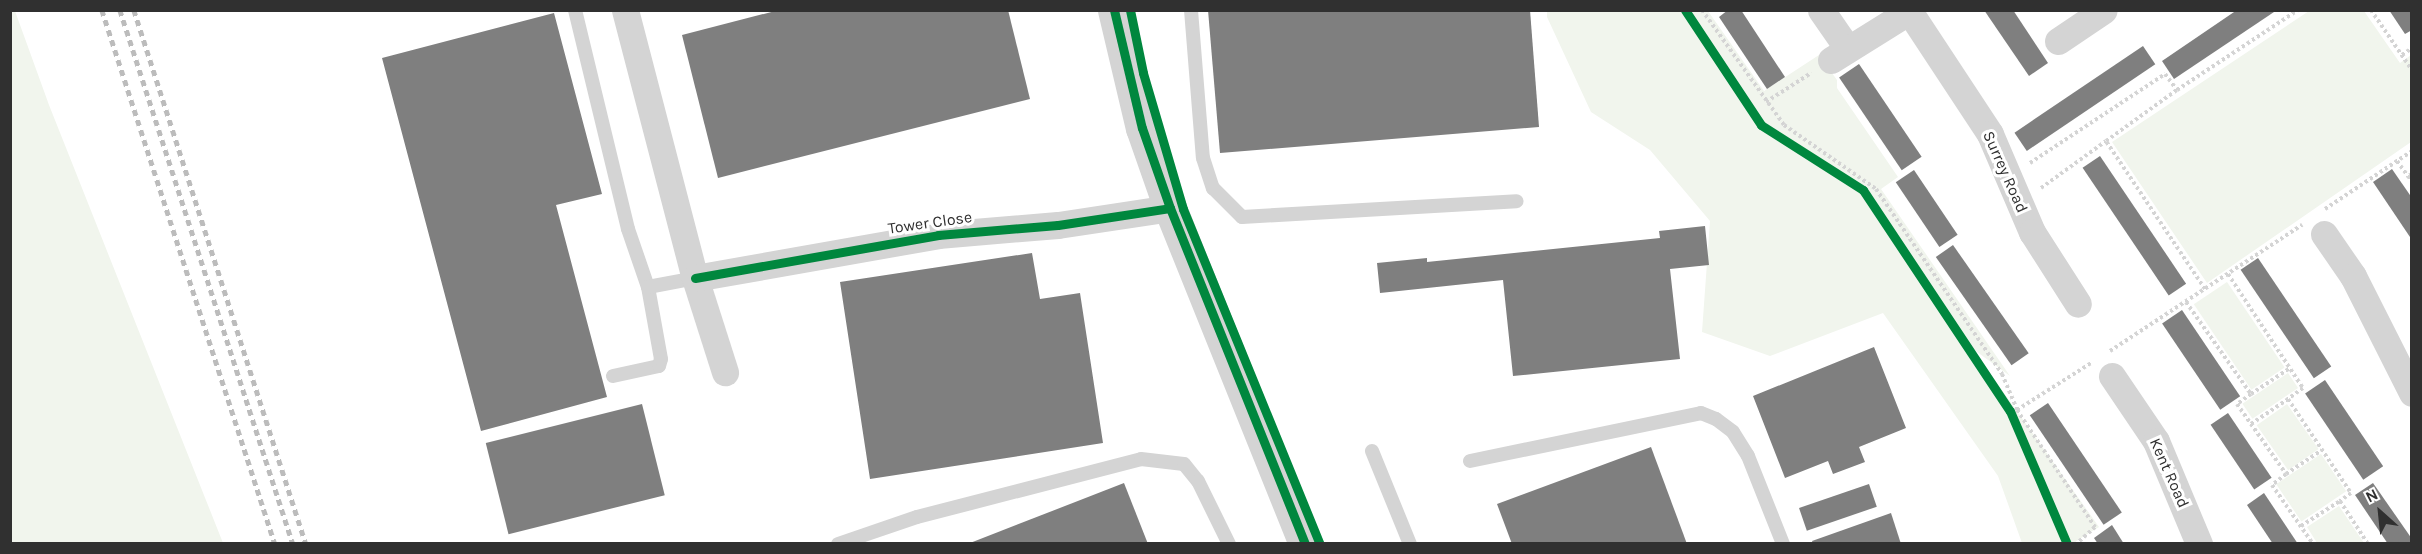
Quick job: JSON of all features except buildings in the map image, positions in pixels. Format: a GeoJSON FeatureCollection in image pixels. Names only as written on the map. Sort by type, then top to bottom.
{"type":"FeatureCollection","features":[{"type":"Feature","properties":{"kind":"street"},"geometry":{"type":"LineString","coordinates":[[625,10],[695,278],[724,372]]}},
{"type":"Feature","properties":{"kind":"street"},"geometry":{"type":"LineString","coordinates":[[1114,10],[1142,128],[1170,208],[1305,543]]}},
{"type":"Feature","properties":{"kind":"street"},"geometry":{"type":"LineString","coordinates":[[1821,10],[1839,55]]}},
{"type":"Feature","properties":{"kind":"street"},"geometry":{"type":"LineString","coordinates":[[2058,41],[2104,10]]}},
{"type":"Feature","properties":{"kind":"street","name":"Surrey Road"},"geometry":{"type":"LineString","coordinates":[[1839,55],[1910,11],[1990,134],[2032,232],[2078,304]]}},
{"type":"Feature","properties":{"kind":"street","name":"Tower Close"},"geometry":{"type":"LineString","coordinates":[[695,278],[938,235],[1058,225],[1170,208]]}},
{"type":"Feature","properties":{"kind":"street"},"geometry":{"type":"LineString","coordinates":[[2319,222],[2353,276],[2412,393]]}},
{"type":"Feature","properties":{"kind":"street","name":"Kent Road"},"geometry":{"type":"LineString","coordinates":[[2105,363],[2156,441],[2199,543]]}},
{"type":"Feature","properties":{"kind":"lane"},"geometry":{"type":"LineString","coordinates":[[575,10],[628,229],[648,287],[661,359],[659,366],[613,376]]}},
{"type":"Feature","properties":{"kind":"lane"},"geometry":{"type":"LineString","coordinates":[[1191,10],[1203,158],[1213,188],[1242,217],[1518,201]]}},
{"type":"Feature","properties":{"kind":"lane"},"geometry":{"type":"LineString","coordinates":[[648,287],[695,278]]}},
{"type":"Feature","properties":{"kind":"lane"},"geometry":{"type":"LineString","coordinates":[[1470,461],[1701,413],[1716,419],[1733,432],[1748,456],[1783,543]]}},
{"type":"Feature","properties":{"kind":"lane"},"geometry":{"type":"LineString","coordinates":[[1372,451],[1410,543]]}},
{"type":"Feature","properties":{"kind":"lane"},"geometry":{"type":"LineString","coordinates":[[838,543],[917,517],[1141,459],[1184,464],[1198,482],[1230,543]]}},
{"type":"Feature","properties":{"kind":"path"},"geometry":{"type":"LineString","coordinates":[[1702,10],[1784,125],[1876,189],[2002,374],[2017,410],[2095,527],[2076,543]]}},
{"type":"Feature","properties":{"kind":"path"},"geometry":{"type":"LineString","coordinates":[[2019,204],[2177,90],[2298,10]]}},
{"type":"Feature","properties":{"kind":"path"},"geometry":{"type":"LineString","coordinates":[[2372,10],[2412,70]]}},
{"type":"Feature","properties":{"kind":"path"},"geometry":{"type":"LineString","coordinates":[[2402,55],[2412,48]]}},
{"type":"Feature","properties":{"kind":"path"},"geometry":{"type":"LineString","coordinates":[[1766,102],[1839,55]]}},
{"type":"Feature","properties":{"kind":"path"},"geometry":{"type":"LineString","coordinates":[[2008,177],[2165,74],[2177,90]]}},
{"type":"Feature","properties":{"kind":"path"},"geometry":{"type":"LineString","coordinates":[[2106,141],[2205,290]]}},
{"type":"Feature","properties":{"kind":"path"},"geometry":{"type":"LineString","coordinates":[[2017,410],[2105,363],[2186,302],[2228,274],[2319,222],[2397,160],[2412,151]]}},
{"type":"Feature","properties":{"kind":"path"},"geometry":{"type":"LineString","coordinates":[[1808,155],[1863,190],[1869,200]]}},
{"type":"Feature","properties":{"kind":"path"},"geometry":{"type":"LineString","coordinates":[[2397,160],[2410,175],[2412,181]]}},
{"type":"Feature","properties":{"kind":"path"},"geometry":{"type":"LineString","coordinates":[[2228,274],[2303,388],[2251,424]]}},
{"type":"Feature","properties":{"kind":"path"},"geometry":{"type":"LineString","coordinates":[[2186,302],[2250,394]]}},
{"type":"Feature","properties":{"kind":"path"},"geometry":{"type":"LineString","coordinates":[[2286,474],[2237,404],[2290,368]]}},
{"type":"Feature","properties":{"kind":"path"},"geometry":{"type":"LineString","coordinates":[[1997,392],[2010,411],[2019,433]]}},
{"type":"Feature","properties":{"kind":"path"},"geometry":{"type":"LineString","coordinates":[[2288,399],[2351,493],[2301,526]]}},
{"type":"Feature","properties":{"kind":"path"},"geometry":{"type":"LineString","coordinates":[[2313,543],[2272,485],[2322,450]]}},
{"type":"Feature","properties":{"kind":"path"},"geometry":{"type":"LineString","coordinates":[[2340,501],[2368,543]]}},
{"type":"Feature","properties":{"kind":"shaded area"},"geometry":{"type":"Polygon","coordinates":[[[10,11],[15,11],[49,105],[223,543],[11,543],[10,11]]]}},
{"type":"Feature","properties":{"kind":"shaded area"},"geometry":{"type":"Polygon","coordinates":[[[1547,11],[1708,11],[1764,91],[1819,55],[1837,80],[1837,88],[1898,177],[1881,189],[2010,376],[1973,349],[2099,527],[2073,543],[2022,543],[1998,476],[1883,313],[1770,356],[1702,332],[1710,221],[1650,150],[1591,112],[1547,17],[1547,11]]]}},
{"type":"Feature","properties":{"kind":"shaded area"},"geometry":{"type":"Polygon","coordinates":[[[2309,11],[2364,11],[2400,63],[2411,55],[2411,142],[2207,283],[2112,142],[2309,11]]]}},
{"type":"Feature","properties":{"kind":"shaded area"},"geometry":{"type":"Polygon","coordinates":[[[2227,282],[2285,367],[2251,390],[2194,304],[2227,282]]]}},
{"type":"Feature","properties":{"kind":"shaded area"},"geometry":{"type":"Polygon","coordinates":[[[2288,373],[2298,388],[2252,419],[2242,404],[2288,373]]]}},
{"type":"Feature","properties":{"kind":"shaded area"},"geometry":{"type":"Polygon","coordinates":[[[2287,404],[2319,449],[2288,470],[2257,425],[2287,404]]]}},
{"type":"Feature","properties":{"kind":"shaded area"},"geometry":{"type":"Polygon","coordinates":[[[2321,454],[2346,491],[2301,522],[2276,484],[2321,454]]]}},
{"type":"Feature","properties":{"kind":"shaded area"},"geometry":{"type":"Polygon","coordinates":[[[2339,506],[2364,543],[2317,543],[2307,527],[2339,506]]]}},
{"type":"Feature","properties":{"kind":"railway"},"geometry":{"type":"LineString","coordinates":[[102,10],[275,544]]}},
{"type":"Feature","properties":{"kind":"railway"},"geometry":{"type":"LineString","coordinates":[[120,10],[293,544]]}},
{"type":"Feature","properties":{"kind":"railway"},"geometry":{"type":"LineString","coordinates":[[134,10],[306,544]]}},
{"type":"Feature","properties":{"kind":"cycle path"},"geometry":{"type":"LineString","coordinates":[[1114,10],[1142,128],[1170,208],[1305,544]]}},
{"type":"Feature","properties":{"kind":"cycle path"},"geometry":{"type":"LineString","coordinates":[[1130,10],[1143,73],[1183,209],[1320,544]]}},
{"type":"Feature","properties":{"kind":"cycle path"},"geometry":{"type":"LineString","coordinates":[[1685,10],[1761,125],[1863,190],[2010,411],[2067,544]]}},
{"type":"Feature","properties":{"kind":"cycle path"},"geometry":{"type":"LineString","coordinates":[[695,278],[938,235],[1058,225],[1170,208]]}}]}
